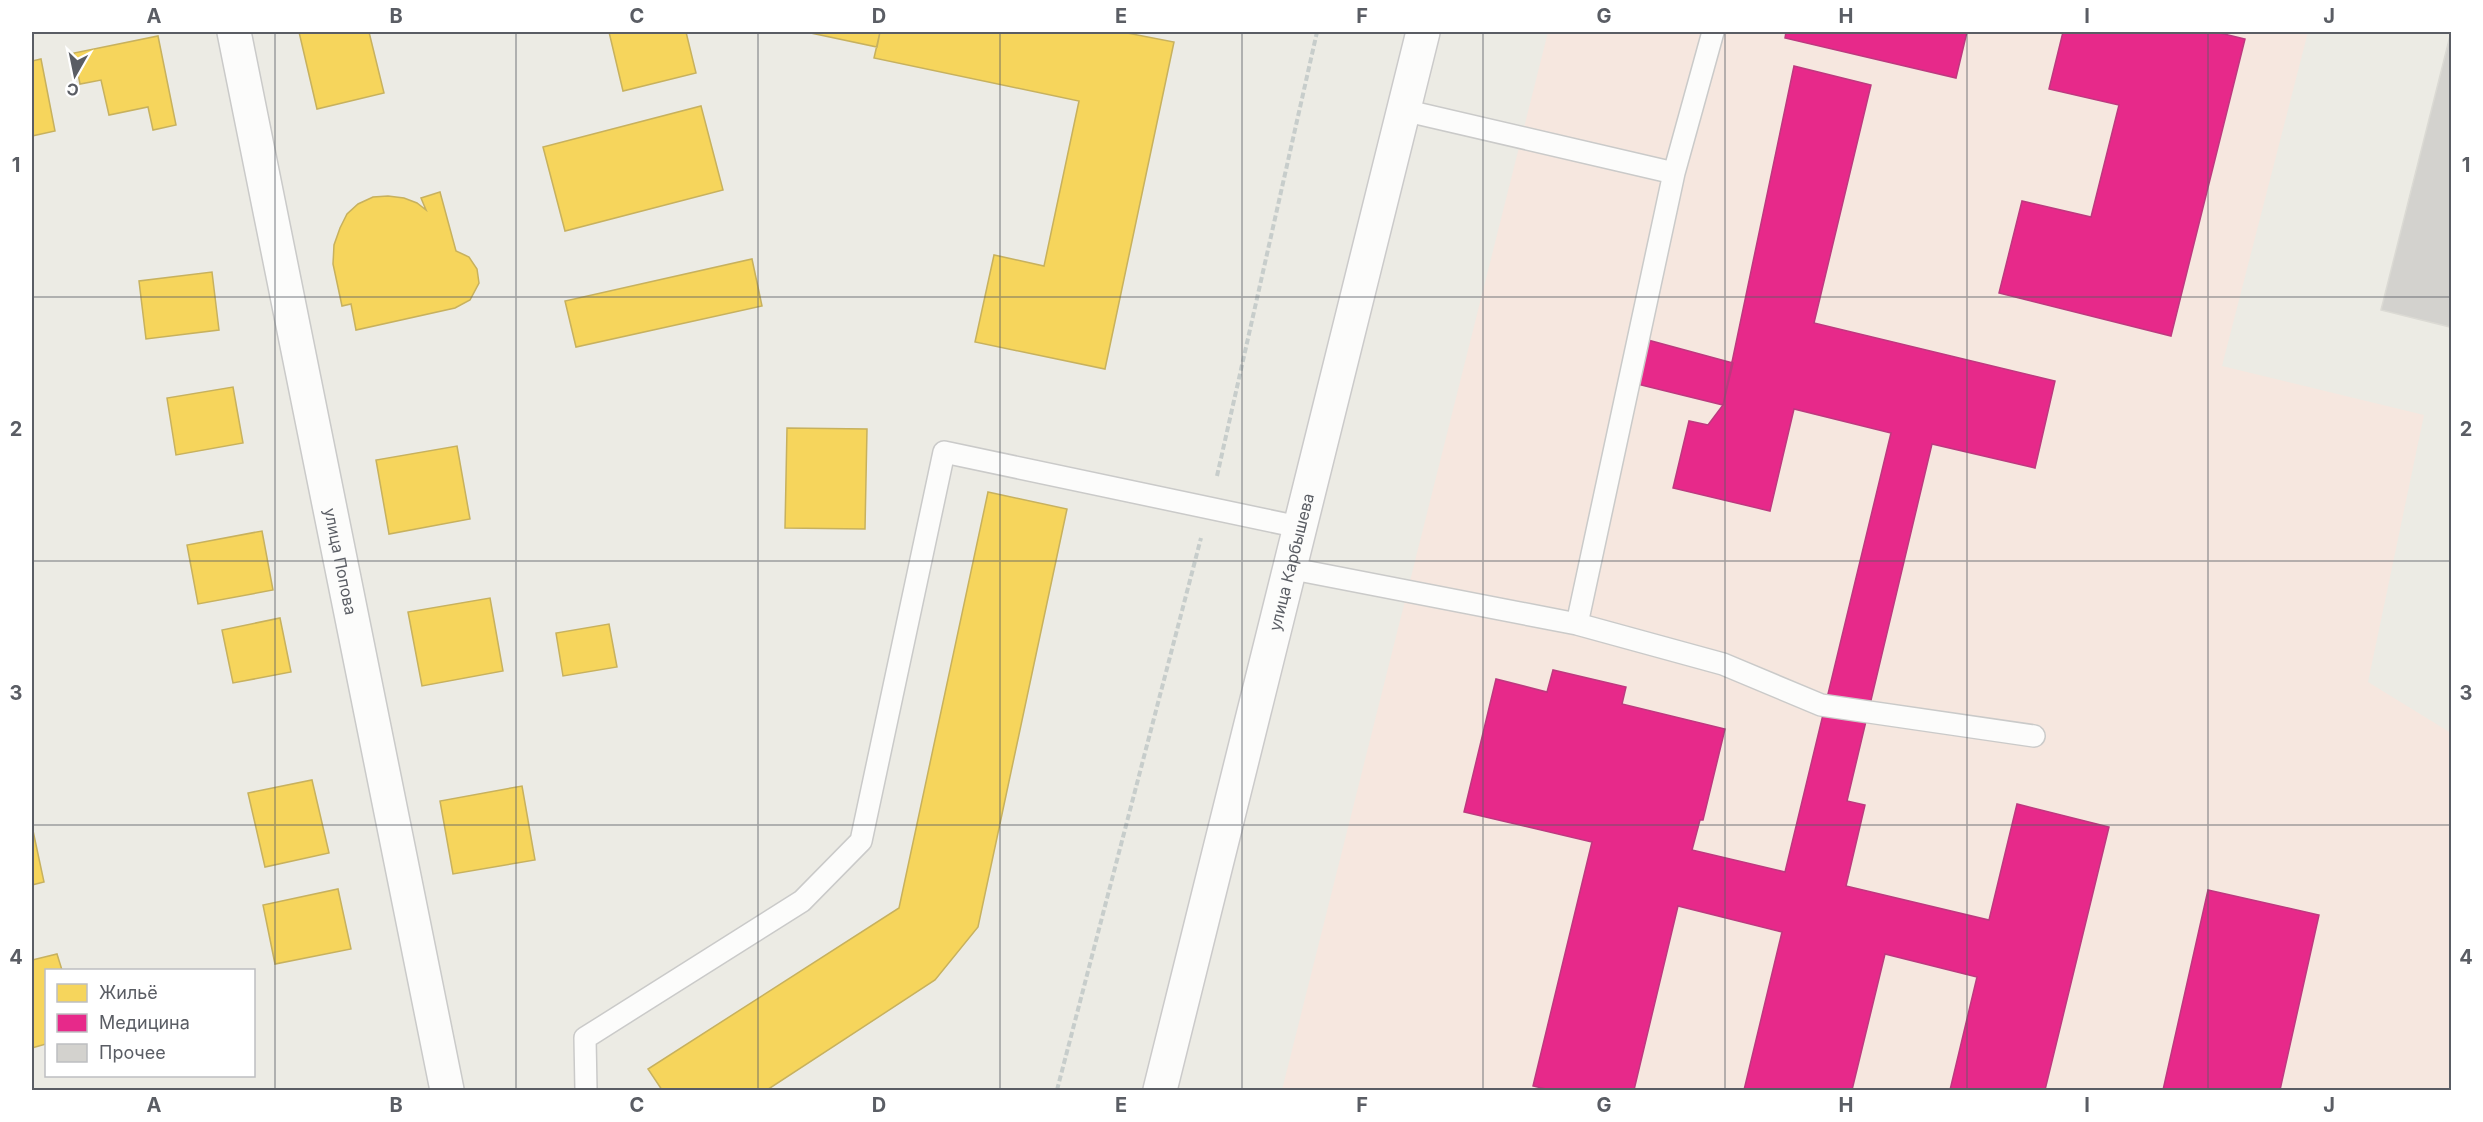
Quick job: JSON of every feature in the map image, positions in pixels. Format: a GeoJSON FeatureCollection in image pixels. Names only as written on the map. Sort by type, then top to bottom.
{"type":"FeatureCollection","features":[{"type":"Feature","properties":{"kind":"main road","name":"улица Попова"},"geometry":{"type":"LineString","coordinates":[[234,32],[447,1090]]}},
{"type":"Feature","properties":{"kind":"main road","name":"улица Карбышева"},"geometry":{"type":"LineString","coordinates":[[1160,1090],[1423,32]]}},
{"type":"Feature","properties":{"kind":"lane"},"geometry":{"type":"LineString","coordinates":[[1577,624],[1674,173],[1713,32]]}},
{"type":"Feature","properties":{"kind":"lane"},"geometry":{"type":"LineString","coordinates":[[1403,110],[1674,173]]}},
{"type":"Feature","properties":{"kind":"lane"},"geometry":{"type":"LineString","coordinates":[[586,1090],[585,1038],[802,901],[861,841],[944,452],[1299,526]]}},
{"type":"Feature","properties":{"kind":"lane"},"geometry":{"type":"LineString","coordinates":[[1288,568],[1577,624],[1723,664],[1821,705],[2034,736]]}},
{"type":"Feature","properties":{"kind":"path"},"geometry":{"type":"LineString","coordinates":[[1057,1090],[1209,508],[1317,32]]}},
{"type":"Feature","properties":{"kind":"shaded area"},"geometry":{"type":"Polygon","coordinates":[[[1548,32],[2308,32],[2222,366],[2424,415],[2368,682],[2451,733],[2451,1090],[1282,1090],[1548,32]]]}},
{"type":"Feature","properties":{"kind":"building: Жильё"},"geometry":{"type":"Polygon","coordinates":[[[299,32],[369,32],[384,93],[317,109],[299,32]]]}},
{"type":"Feature","properties":{"kind":"building: Жильё"},"geometry":{"type":"Polygon","coordinates":[[[609,32],[686,32],[696,73],[623,91],[609,32]]]}},
{"type":"Feature","properties":{"kind":"building: Жильё"},"geometry":{"type":"Polygon","coordinates":[[[806,32],[880,32],[877,47],[806,32]]]}},
{"type":"Feature","properties":{"kind":"building: Жильё"},"geometry":{"type":"Polygon","coordinates":[[[880,32],[1122,32],[1174,42],[1105,369],[975,342],[994,255],[1044,266],[1079,101],[874,58],[880,32]]]}},
{"type":"Feature","properties":{"kind":"building: Жильё"},"geometry":{"type":"Polygon","coordinates":[[[158,36],[176,125],[153,130],[148,107],[109,115],[101,80],[80,84],[74,53],[158,36]]]}},
{"type":"Feature","properties":{"kind":"building: Жильё"},"geometry":{"type":"Polygon","coordinates":[[[41,59],[55,131],[32,136],[32,61],[41,59]]]}},
{"type":"Feature","properties":{"kind":"building: Жильё"},"geometry":{"type":"Polygon","coordinates":[[[701,106],[723,190],[565,231],[543,147],[701,106]]]}},
{"type":"Feature","properties":{"kind":"building: Жильё"},"geometry":{"type":"Polygon","coordinates":[[[440,192],[456,251],[469,257],[477,269],[479,283],[470,300],[455,308],[356,330],[351,304],[342,306],[333,264],[334,245],[347,214],[358,204],[373,197],[388,196],[404,198],[417,203],[426,210],[421,198],[440,192]]]}},
{"type":"Feature","properties":{"kind":"building: Жильё"},"geometry":{"type":"Polygon","coordinates":[[[752,259],[762,306],[576,347],[565,301],[752,259]]]}},
{"type":"Feature","properties":{"kind":"building: Жильё"},"geometry":{"type":"Polygon","coordinates":[[[212,272],[219,330],[146,339],[139,281],[212,272]]]}},
{"type":"Feature","properties":{"kind":"building: Жильё"},"geometry":{"type":"Polygon","coordinates":[[[233,387],[243,443],[176,455],[167,398],[233,387]]]}},
{"type":"Feature","properties":{"kind":"building: Жильё"},"geometry":{"type":"Polygon","coordinates":[[[787,428],[867,429],[865,529],[785,528],[787,428]]]}},
{"type":"Feature","properties":{"kind":"building: Жильё"},"geometry":{"type":"Polygon","coordinates":[[[457,446],[470,519],[389,534],[376,460],[457,446]]]}},
{"type":"Feature","properties":{"kind":"building: Жильё"},"geometry":{"type":"Polygon","coordinates":[[[988,492],[1067,509],[978,927],[935,980],[767,1090],[662,1090],[648,1069],[899,908],[988,492]]]}},
{"type":"Feature","properties":{"kind":"building: Жильё"},"geometry":{"type":"Polygon","coordinates":[[[262,531],[273,590],[198,604],[187,545],[262,531]]]}},
{"type":"Feature","properties":{"kind":"building: Жильё"},"geometry":{"type":"Polygon","coordinates":[[[490,598],[503,671],[422,686],[408,612],[490,598]]]}},
{"type":"Feature","properties":{"kind":"building: Жильё"},"geometry":{"type":"Polygon","coordinates":[[[280,618],[291,672],[233,683],[222,630],[280,618]]]}},
{"type":"Feature","properties":{"kind":"building: Жильё"},"geometry":{"type":"Polygon","coordinates":[[[609,624],[617,667],[563,676],[556,633],[609,624]]]}},
{"type":"Feature","properties":{"kind":"building: Жильё"},"geometry":{"type":"Polygon","coordinates":[[[312,780],[329,853],[265,867],[248,793],[312,780]]]}},
{"type":"Feature","properties":{"kind":"building: Жильё"},"geometry":{"type":"Polygon","coordinates":[[[522,786],[535,860],[453,874],[440,801],[522,786]]]}},
{"type":"Feature","properties":{"kind":"building: Жильё"},"geometry":{"type":"Polygon","coordinates":[[[32,826],[44,882],[32,885],[32,826]]]}},
{"type":"Feature","properties":{"kind":"building: Жильё"},"geometry":{"type":"Polygon","coordinates":[[[338,889],[351,949],[275,964],[263,905],[338,889]]]}},
{"type":"Feature","properties":{"kind":"building: Жильё"},"geometry":{"type":"Polygon","coordinates":[[[57,954],[62,969],[45,969],[45,1044],[32,1048],[32,960],[57,954]]]}},
{"type":"Feature","properties":{"kind":"building: Медицина"},"geometry":{"type":"Polygon","coordinates":[[[1786,32],[1967,32],[1956,78],[1785,38],[1786,32]]]}},
{"type":"Feature","properties":{"kind":"building: Медицина"},"geometry":{"type":"Polygon","coordinates":[[[2063,32],[2216,32],[2245,39],[2171,336],[1999,293],[2022,201],[2091,217],[2119,105],[2049,89],[2063,32]]]}},
{"type":"Feature","properties":{"kind":"building: Медицина"},"geometry":{"type":"Polygon","coordinates":[[[1794,66],[1871,85],[1814,323],[2055,381],[2035,468],[1932,444],[1847,801],[1865,805],[1846,886],[1989,920],[2017,804],[2109,827],[2045,1090],[1950,1090],[1977,977],[1885,954],[1852,1090],[1744,1090],[1782,932],[1678,906],[1634,1090],[1550,1090],[1533,1086],[1592,842],[1464,812],[1496,679],[1547,692],[1553,670],[1626,687],[1622,704],[1725,729],[1703,820],[1700,820],[1692,850],[1785,872],[1891,433],[1794,409],[1770,511],[1673,488],[1689,421],[1708,425],[1723,405],[1794,66]]]}},
{"type":"Feature","properties":{"kind":"building: Медицина"},"geometry":{"type":"Polygon","coordinates":[[[1648,340],[1733,363],[1723,405],[1637,384],[1648,340]]]}},
{"type":"Feature","properties":{"kind":"building: Медицина"},"geometry":{"type":"Polygon","coordinates":[[[2208,890],[2319,915],[2280,1090],[2163,1090],[2208,890]]]}},
{"type":"Feature","properties":{"kind":"building: Прочее"},"geometry":{"type":"Polygon","coordinates":[[[2451,32],[2452,320],[2450,327],[2381,310],[2451,32]]]}}]}
